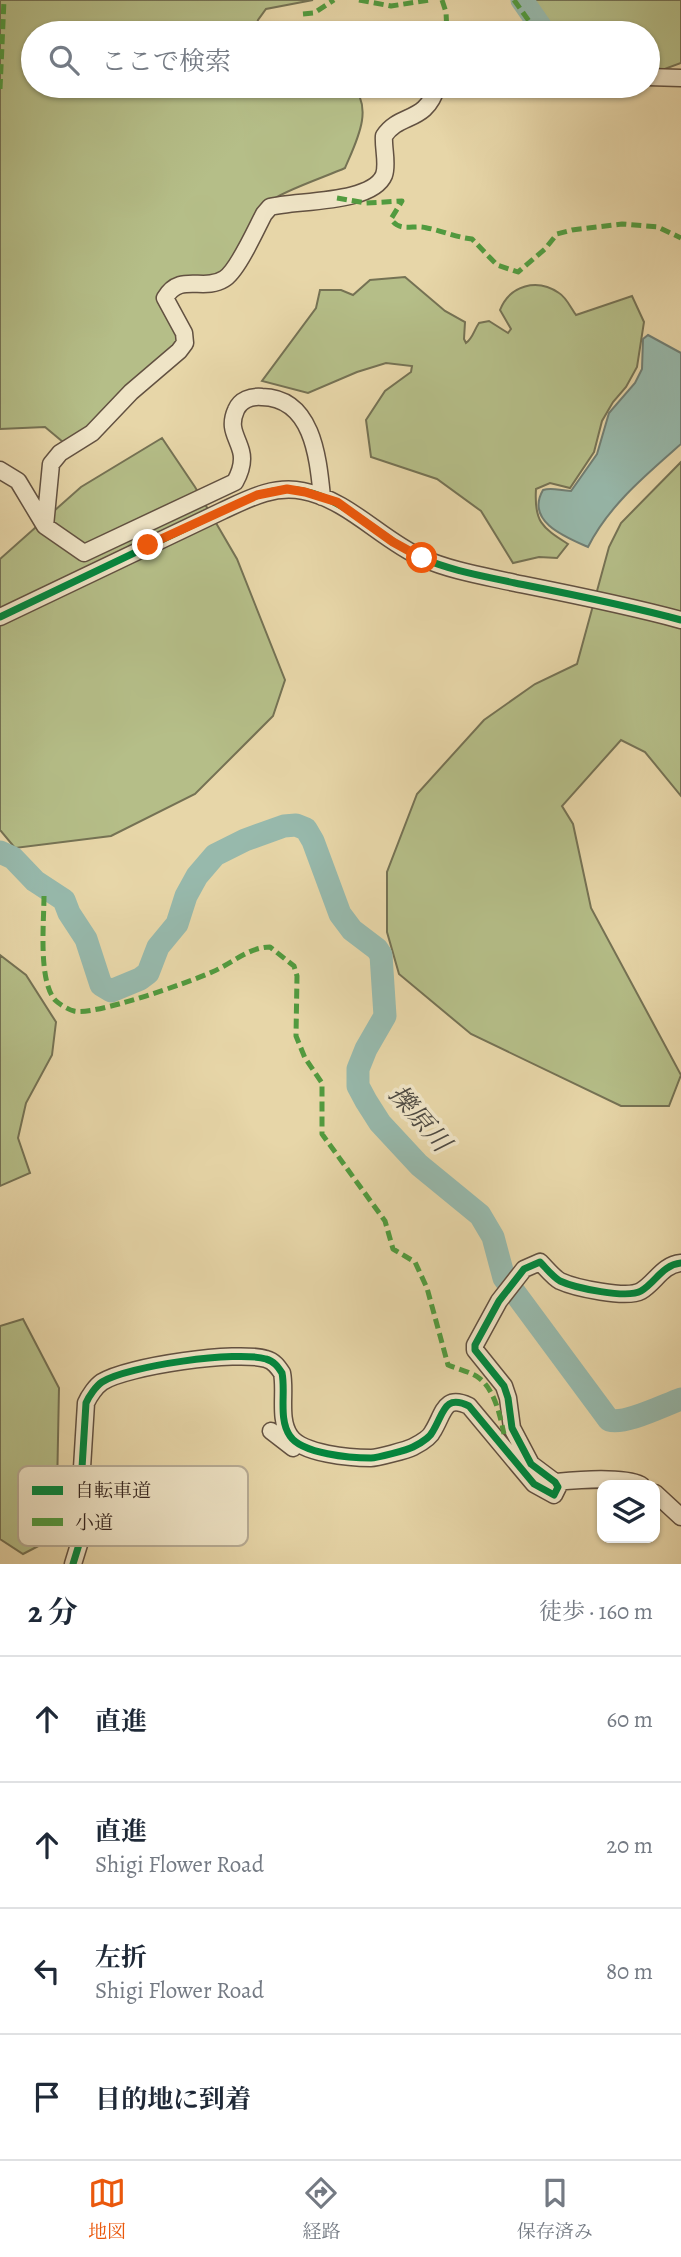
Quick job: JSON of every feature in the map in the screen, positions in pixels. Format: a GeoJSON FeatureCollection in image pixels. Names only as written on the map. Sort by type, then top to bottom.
{"type":"FeatureCollection","features":[{"type":"Feature","properties":{"kind":"street"},"geometry":{"type":"LineString","coordinates":[[660,77],[681,78]]}},
{"type":"Feature","properties":{"kind":"street"},"geometry":{"type":"LineString","coordinates":[[45,526],[51,464],[60,453],[92,433],[131,392],[185,343],[184,333],[165,298],[170,290],[178,285],[211,284],[224,279],[233,270],[270,207],[361,193],[379,182],[385,170],[384,136],[394,126],[419,114],[428,106],[432,98]]}},
{"type":"Feature","properties":{"kind":"street"},"geometry":{"type":"LineString","coordinates":[[0,470],[18,481],[45,526],[84,553],[235,482],[241,469],[242,452],[233,434],[236,410],[242,401],[255,397],[277,400],[300,414],[309,429],[314,446],[322,497]]}},
{"type":"Feature","properties":{"kind":"street"},"geometry":{"type":"LineString","coordinates":[[0,617],[257,495],[287,489],[337,502],[393,542],[422,558],[456,570],[641,609],[681,621]]}},
{"type":"Feature","properties":{"kind":"street"},"geometry":{"type":"LineString","coordinates":[[271,1431],[304,1456],[374,1458],[414,1447],[432,1434],[444,1410],[455,1401],[469,1406],[534,1484],[554,1495],[558,1487],[555,1482],[531,1464],[512,1428],[504,1386],[475,1350],[475,1345],[499,1301],[524,1269],[540,1262],[560,1280],[611,1294],[626,1295],[641,1291],[662,1270],[681,1263]]}},
{"type":"Feature","properties":{"kind":"street"},"geometry":{"type":"LineString","coordinates":[[82,1466],[86,1403],[102,1382],[170,1364],[215,1356],[267,1359],[282,1373],[285,1422],[290,1437],[302,1446],[335,1455]]}},
{"type":"Feature","properties":{"kind":"street"},"geometry":{"type":"LineString","coordinates":[[555,1482],[597,1481]]}},
{"type":"Feature","properties":{"kind":"street"},"geometry":{"type":"LineString","coordinates":[[660,1498],[681,1517]]}},
{"type":"Feature","properties":{"kind":"street"},"geometry":{"type":"LineString","coordinates":[[73,1564],[79,1546]]}},
{"type":"Feature","properties":{"kind":"green space"},"geometry":{"type":"Polygon","coordinates":[[[0,0],[313,0],[266,9],[258,21],[21,21],[21,98],[360,98],[363,115],[358,137],[345,168],[294,188],[271,201],[236,258],[223,272],[206,278],[174,280],[167,285],[161,292],[180,334],[179,347],[103,417],[63,442],[45,427],[0,429],[0,0]]]}},
{"type":"Feature","properties":{"kind":"green space"},"geometry":{"type":"Polygon","coordinates":[[[526,0],[681,0],[681,63],[660,69],[660,21],[542,21],[526,0]]]}},
{"type":"Feature","properties":{"kind":"green space"},"geometry":{"type":"Polygon","coordinates":[[[405,277],[445,311],[465,322],[466,343],[479,323],[489,321],[508,333],[511,329],[500,310],[510,295],[525,286],[551,288],[566,300],[576,315],[632,296],[644,322],[637,367],[602,421],[594,452],[570,488],[550,483],[536,489],[536,509],[541,522],[551,533],[568,544],[557,558],[539,557],[513,563],[481,511],[437,479],[371,457],[366,420],[385,391],[411,372],[412,366],[386,363],[308,393],[262,381],[316,308],[320,290],[341,290],[353,295],[370,280],[405,277]]]}},
{"type":"Feature","properties":{"kind":"green space"},"geometry":{"type":"Polygon","coordinates":[[[162,438],[195,487],[237,559],[285,680],[273,716],[195,794],[111,836],[15,848],[0,830],[0,559],[81,487],[162,438]]]}},
{"type":"Feature","properties":{"kind":"green space"},"geometry":{"type":"Polygon","coordinates":[[[681,462],[681,796],[645,752],[621,740],[562,806],[573,824],[591,908],[681,1075],[669,1106],[621,1106],[471,1034],[399,974],[387,932],[387,872],[417,794],[484,720],[535,684],[577,664],[609,547],[621,523],[681,462]]]}},
{"type":"Feature","properties":{"kind":"green space"},"geometry":{"type":"Polygon","coordinates":[[[0,955],[26,975],[56,1022],[52,1055],[26,1103],[18,1138],[30,1173],[0,1186],[0,955]]]}},
{"type":"Feature","properties":{"kind":"green space"},"geometry":{"type":"Polygon","coordinates":[[[23,1319],[59,1388],[57,1466],[18,1466],[18,1546],[38,1546],[23,1554],[0,1539],[0,1326],[23,1319]]]}},
{"type":"Feature","properties":{"kind":"shaded area"},"geometry":{"type":"Polygon","coordinates":[[[648,335],[681,353],[681,444],[618,504],[588,547],[550,526],[539,511],[539,501],[543,490],[571,491],[597,454],[609,413],[635,383],[642,369],[643,339],[648,335]]]}},
{"type":"Feature","properties":{"kind":"waterway"},"geometry":{"type":"LineString","coordinates":[[522,0],[537,21]]}},
{"type":"Feature","properties":{"kind":"waterway","name":"擽原川"},"geometry":{"type":"LineString","coordinates":[[0,852],[13,858],[35,881],[64,900],[86,939],[101,985],[111,991],[148,973],[158,947],[177,924],[186,896],[197,876],[215,855],[245,840],[284,826],[296,825],[306,829],[340,914],[352,930],[381,955],[385,1016],[358,1069],[358,1086],[380,1123],[419,1165],[480,1215],[493,1237],[504,1278],[609,1420],[625,1420],[681,1399]]}},
{"type":"Feature","properties":{"kind":"marked path"},"geometry":{"type":"LineString","coordinates":[[0,89],[4,0]]}},
{"type":"Feature","properties":{"kind":"marked path"},"geometry":{"type":"LineString","coordinates":[[303,14],[314,13],[334,0]]}},
{"type":"Feature","properties":{"kind":"marked path"},"geometry":{"type":"LineString","coordinates":[[359,0],[391,6],[430,0]]}},
{"type":"Feature","properties":{"kind":"marked path"},"geometry":{"type":"LineString","coordinates":[[442,0],[446,21]]}},
{"type":"Feature","properties":{"kind":"marked path"},"geometry":{"type":"LineString","coordinates":[[514,0],[529,21]]}},
{"type":"Feature","properties":{"kind":"marked path"},"geometry":{"type":"LineString","coordinates":[[337,198],[366,203],[402,201],[391,219],[399,226],[422,227],[472,239],[497,265],[518,272],[545,249],[557,234],[572,230],[622,224],[658,227],[681,238]]}},
{"type":"Feature","properties":{"kind":"marked path"},"geometry":{"type":"LineString","coordinates":[[44,896],[43,950],[46,979],[55,1000],[74,1011],[101,1008],[164,990],[212,972],[262,948],[270,947],[294,966],[297,976],[296,1036],[305,1058],[322,1083],[322,1134],[385,1221],[393,1249],[415,1262],[427,1288],[448,1365],[472,1374],[485,1383],[496,1404],[504,1434]]}},
{"type":"Feature","properties":{"kind":"cycle path"},"geometry":{"type":"LineString","coordinates":[[0,617],[241,502],[261,494],[292,490],[320,496],[335,503],[407,550],[445,566],[681,620]]}},
{"type":"Feature","properties":{"kind":"cycle path"},"geometry":{"type":"LineString","coordinates":[[82,1466],[86,1403],[102,1382],[157,1365],[208,1358],[252,1357],[271,1361],[282,1373],[286,1429],[296,1442],[305,1447],[340,1456],[362,1458],[399,1452],[413,1447],[432,1434],[446,1407],[454,1402],[461,1403],[469,1406],[534,1484],[554,1495],[558,1487],[555,1482],[531,1464],[512,1428],[504,1386],[475,1350],[475,1345],[499,1301],[524,1269],[540,1262],[557,1279],[567,1284],[601,1292],[625,1294],[641,1291],[664,1270],[681,1263]]}},
{"type":"Feature","properties":{"kind":"cycle path"},"geometry":{"type":"LineString","coordinates":[[73,1564],[79,1546]]}},
{"type":"Feature","properties":{"kind":"route"},"geometry":{"type":"LineString","coordinates":[[148,545],[257,495],[287,489],[337,502],[393,542],[422,558]]}}]}
